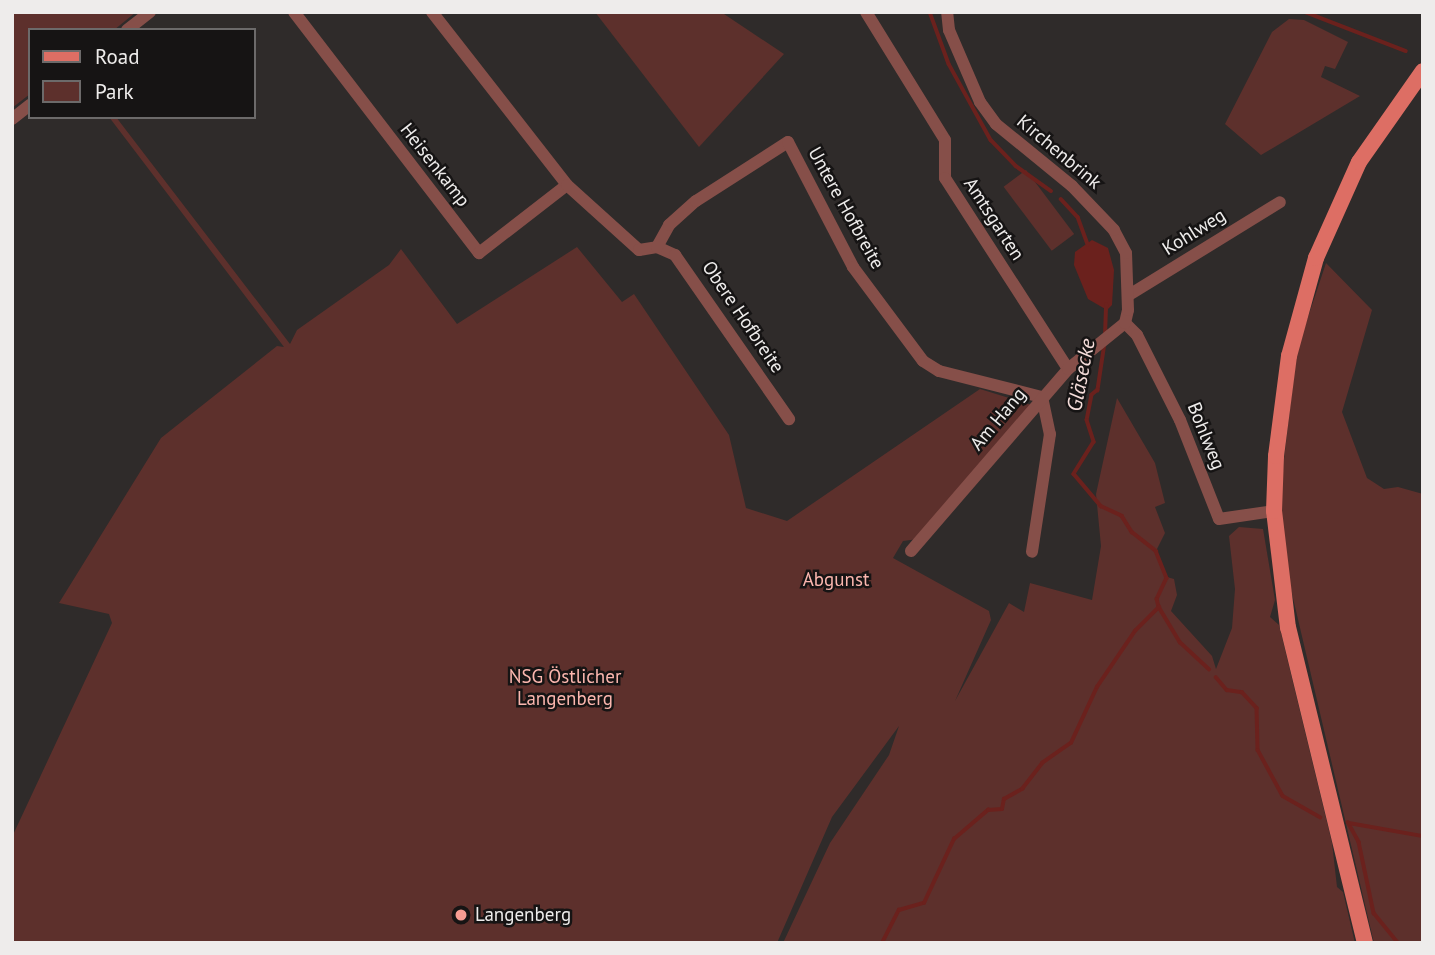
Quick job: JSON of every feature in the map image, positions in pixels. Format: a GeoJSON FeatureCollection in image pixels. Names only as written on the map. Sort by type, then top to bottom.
{"type":"FeatureCollection","features":[{"type":"Feature","properties":{"kind":"main road"},"geometry":{"type":"LineString","coordinates":[[1365,943],[1288,628],[1274,511],[1289,356],[1316,258],[1359,162],[1423,71]]}},
{"type":"Feature","properties":{"kind":"street"},"geometry":{"type":"LineString","coordinates":[[130,28],[150,12]]}},
{"type":"Feature","properties":{"kind":"street","name":"Heisenkamp"},"geometry":{"type":"LineString","coordinates":[[294,12],[479,253],[567,185]]}},
{"type":"Feature","properties":{"kind":"street"},"geometry":{"type":"LineString","coordinates":[[432,12],[567,185],[639,250],[657,247]]}},
{"type":"Feature","properties":{"kind":"street","name":"Amtsgarten"},"geometry":{"type":"LineString","coordinates":[[866,12],[945,140],[945,178],[1068,369]]}},
{"type":"Feature","properties":{"kind":"street","name":"Kirchenbrink"},"geometry":{"type":"LineString","coordinates":[[947,12],[948,30],[980,102],[996,124],[1072,186],[1114,230],[1125,253],[1129,295],[1120,328]]}},
{"type":"Feature","properties":{"kind":"street"},"geometry":{"type":"LineString","coordinates":[[12,118],[28,106]]}},
{"type":"Feature","properties":{"kind":"street","name":"Untere Hofbreite"},"geometry":{"type":"LineString","coordinates":[[657,247],[669,225],[696,201],[788,142],[853,267],[923,361],[939,371],[1042,397]]}},
{"type":"Feature","properties":{"kind":"street","name":"Kohlweg"},"geometry":{"type":"LineString","coordinates":[[1129,295],[1280,202]]}},
{"type":"Feature","properties":{"kind":"street","name":"Obere Hofbreite"},"geometry":{"type":"LineString","coordinates":[[657,247],[675,254],[695,278],[789,419]]}},
{"type":"Feature","properties":{"kind":"street","name":"Am Hang"},"geometry":{"type":"LineString","coordinates":[[911,551],[1068,369],[1120,328]]}},
{"type":"Feature","properties":{"kind":"street","name":"Bohlweg"},"geometry":{"type":"LineString","coordinates":[[1120,328],[1137,335],[1180,420],[1219,519],[1274,511]]}},
{"type":"Feature","properties":{"kind":"street"},"geometry":{"type":"LineString","coordinates":[[1032,552],[1050,434],[1042,397]]}},
{"type":"Feature","properties":{"kind":"green space"},"geometry":{"type":"Polygon","coordinates":[[[12,12],[136,12],[116,28],[28,28],[28,96],[12,108],[12,12]]]}},
{"type":"Feature","properties":{"kind":"green space"},"geometry":{"type":"Polygon","coordinates":[[[595,12],[721,12],[784,54],[699,147],[595,12]]]}},
{"type":"Feature","properties":{"kind":"green space"},"geometry":{"type":"Polygon","coordinates":[[[1289,19],[1304,20],[1348,42],[1335,69],[1325,66],[1321,77],[1360,96],[1261,155],[1225,124],[1272,32],[1289,19]]]}},
{"type":"Feature","properties":{"kind":"green space"},"geometry":{"type":"Polygon","coordinates":[[[111,119],[118,119],[290,344],[297,330],[389,265],[401,249],[457,324],[577,247],[622,302],[634,294],[729,435],[746,508],[787,521],[980,389],[1032,405],[918,539],[903,541],[893,558],[989,611],[991,620],[955,701],[1009,603],[1024,612],[1030,583],[1092,600],[1101,546],[1096,494],[1117,398],[1155,463],[1165,503],[1155,507],[1165,533],[1156,551],[1167,577],[1174,579],[1177,595],[1171,611],[1212,656],[1216,669],[1232,628],[1235,589],[1229,536],[1239,527],[1263,529],[1275,600],[1270,617],[1279,625],[1332,843],[1337,887],[1343,892],[1355,943],[783,943],[830,843],[889,755],[899,726],[832,817],[777,943],[12,943],[12,837],[112,623],[109,614],[59,603],[161,438],[277,346],[284,347],[111,119]]]}},
{"type":"Feature","properties":{"kind":"green space"},"geometry":{"type":"Polygon","coordinates":[[[1026,170],[1074,234],[1052,251],[1004,187],[1026,170]]]}},
{"type":"Feature","properties":{"kind":"green space"},"geometry":{"type":"Polygon","coordinates":[[[1326,263],[1372,310],[1342,412],[1367,478],[1384,489],[1398,487],[1423,494],[1423,943],[1374,943],[1289,581],[1280,507],[1284,459],[1297,350],[1326,263]]]}},
{"type":"Feature","properties":{"kind":"shaded area"},"geometry":{"type":"Polygon","coordinates":[[[1092,240],[1108,248],[1114,270],[1112,305],[1107,310],[1088,299],[1074,265],[1075,252],[1092,240]]]}},
{"type":"Feature","properties":{"kind":"waterway","name":"Gläsecke"},"geometry":{"type":"LineString","coordinates":[[930,12],[949,64],[991,140],[1016,166],[1051,191]]}},
{"type":"Feature","properties":{"kind":"waterway","name":"Gläsecke"},"geometry":{"type":"LineString","coordinates":[[1305,12],[1406,51]]}},
{"type":"Feature","properties":{"kind":"waterway","name":"Gläsecke"},"geometry":{"type":"LineString","coordinates":[[1061,199],[1078,217],[1088,244]]}},
{"type":"Feature","properties":{"kind":"waterway","name":"Gläsecke"},"geometry":{"type":"LineString","coordinates":[[1105,336],[1106,305]]}},
{"type":"Feature","properties":{"kind":"waterway","name":"Gläsecke"},"geometry":{"type":"LineString","coordinates":[[1105,343],[1098,390],[1092,395],[1087,420],[1094,442],[1074,474],[1101,506],[1122,516],[1132,532],[1156,551],[1167,578],[1157,599],[1159,607],[1180,642],[1209,669]]}},
{"type":"Feature","properties":{"kind":"waterway"},"geometry":{"type":"LineString","coordinates":[[882,943],[899,910],[924,903],[954,839],[988,810],[1002,809],[1004,799],[1022,789],[1042,763],[1071,743],[1097,687],[1135,631],[1159,607]]}},
{"type":"Feature","properties":{"kind":"waterway","name":"Gläsecke"},"geometry":{"type":"LineString","coordinates":[[1216,677],[1227,690],[1242,692],[1257,708],[1258,750],[1283,796],[1320,817]]}},
{"type":"Feature","properties":{"kind":"waterway"},"geometry":{"type":"LineString","coordinates":[[1348,822],[1359,842],[1374,913],[1398,943]]}},
{"type":"Feature","properties":{"kind":"waterway","name":"Gläsecke"},"geometry":{"type":"LineString","coordinates":[[1349,823],[1423,836]]}},
{"type":"Feature","properties":{"kind":"place","name":"Langenberg"},"geometry":{"type":"Point","coordinates":[461,915]}},
{"type":"Feature","properties":{"kind":"park label","name":"Abgunst"},"geometry":{"type":"Point","coordinates":[836,580]}},
{"type":"Feature","properties":{"kind":"park label","name":"NSG Östlicher Langenberg"},"geometry":{"type":"Point","coordinates":[565,688]}}]}
